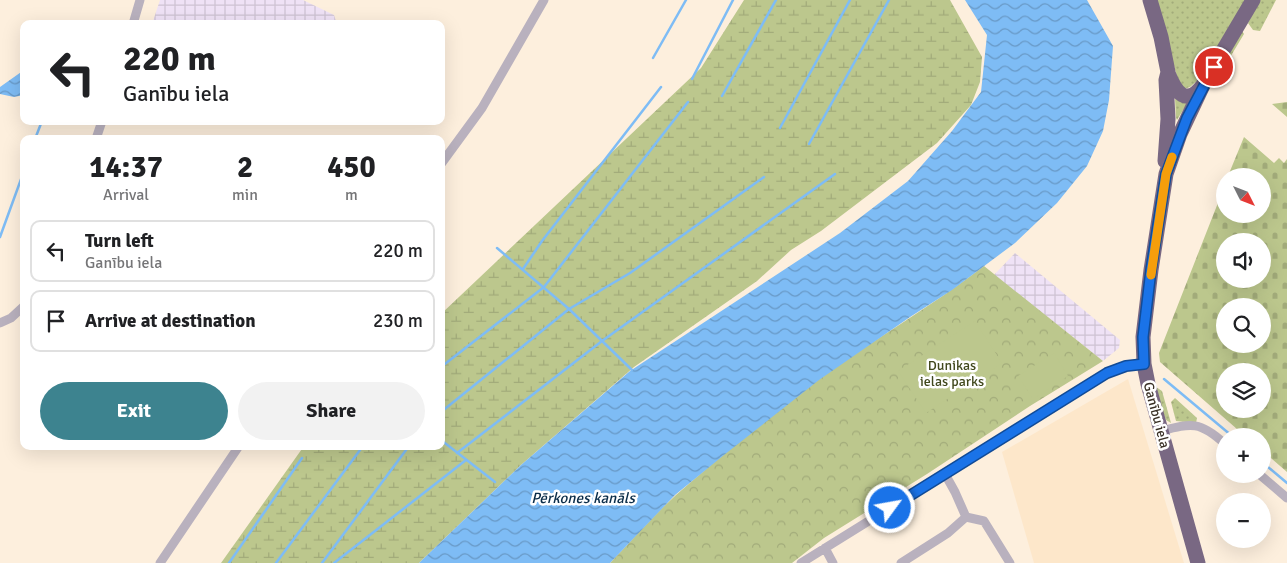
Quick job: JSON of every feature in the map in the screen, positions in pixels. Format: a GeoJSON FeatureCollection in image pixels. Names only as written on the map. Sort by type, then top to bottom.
{"type":"FeatureCollection","features":[{"type":"Feature","properties":{"kind":"highway","name":"Ganību iela"},"geometry":{"type":"LineString","coordinates":[[1150,0],[1161,37],[1168,72],[1166,80],[1168,119],[1164,167],[1166,174]]}},
{"type":"Feature","properties":{"kind":"highway","name":"Ganību iela"},"geometry":{"type":"LineString","coordinates":[[1198,563],[1144,364],[1143,337],[1166,174],[1180,134],[1205,82],[1253,0]]}},
{"type":"Feature","properties":{"kind":"highway"},"geometry":{"type":"LineString","coordinates":[[1168,72],[1174,87],[1181,95],[1190,96],[1198,91],[1205,82]]}},
{"type":"Feature","properties":{"kind":"street"},"geometry":{"type":"LineString","coordinates":[[134,20],[140,0]]}},
{"type":"Feature","properties":{"kind":"street"},"geometry":{"type":"LineString","coordinates":[[445,159],[482,108],[544,0]]}},
{"type":"Feature","properties":{"kind":"street"},"geometry":{"type":"LineString","coordinates":[[0,323],[11,318],[20,310]]}},
{"type":"Feature","properties":{"kind":"street"},"geometry":{"type":"LineString","coordinates":[[801,563],[1107,373],[1126,366],[1144,364]]}},
{"type":"Feature","properties":{"kind":"street"},"geometry":{"type":"LineString","coordinates":[[1161,431],[1184,425],[1195,426],[1206,428],[1216,436]]}},
{"type":"Feature","properties":{"kind":"street"},"geometry":{"type":"LineString","coordinates":[[160,563],[236,450]]}},
{"type":"Feature","properties":{"kind":"street"},"geometry":{"type":"LineString","coordinates":[[944,474],[955,492],[966,517]]}},
{"type":"Feature","properties":{"kind":"street"},"geometry":{"type":"LineString","coordinates":[[1270,483],[1287,498]]}},
{"type":"Feature","properties":{"kind":"street"},"geometry":{"type":"LineString","coordinates":[[900,563],[948,533],[966,517]]}},
{"type":"Feature","properties":{"kind":"street"},"geometry":{"type":"LineString","coordinates":[[966,517],[984,520],[1010,563]]}},
{"type":"Feature","properties":{"kind":"street"},"geometry":{"type":"LineString","coordinates":[[824,548],[832,563]]}},
{"type":"Feature","properties":{"kind":"shaded area"},"geometry":{"type":"Polygon","coordinates":[[[160,0],[303,0],[334,15],[336,20],[153,20],[160,0]]]}},
{"type":"Feature","properties":{"kind":"shaded area"},"geometry":{"type":"Polygon","coordinates":[[[1015,253],[1120,340],[1119,348],[1103,361],[994,275],[1015,253]]]}},
{"type":"Feature","properties":{"kind":"shaded area"},"geometry":{"type":"Polygon","coordinates":[[[1128,379],[1184,563],[1034,563],[1002,452],[1128,379]]]}},
{"type":"Feature","properties":{"kind":"green space"},"geometry":{"type":"Polygon","coordinates":[[[744,0],[950,0],[982,57],[980,82],[971,105],[937,143],[821,231],[791,250],[757,281],[634,367],[521,465],[419,563],[221,563],[301,450],[445,450],[445,310],[701,68],[744,0]]]}},
{"type":"Feature","properties":{"kind":"green space"},"geometry":{"type":"Polygon","coordinates":[[[1156,0],[1247,0],[1197,81],[1190,87],[1184,89],[1179,84],[1156,0]]]}},
{"type":"Feature","properties":{"kind":"green space"},"geometry":{"type":"Polygon","coordinates":[[[1259,0],[1276,0],[1260,31],[1253,30],[1248,23],[1259,0]]]}},
{"type":"Feature","properties":{"kind":"green space"},"geometry":{"type":"Polygon","coordinates":[[[1242,31],[1244,34],[1220,74],[1218,74],[1242,31]]]}},
{"type":"Feature","properties":{"kind":"green space"},"geometry":{"type":"Polygon","coordinates":[[[1175,98],[1189,100],[1177,120],[1176,118],[1175,98]]]}},
{"type":"Feature","properties":{"kind":"green space"},"geometry":{"type":"Polygon","coordinates":[[[1287,102],[1287,117],[1272,104],[1287,102]]]}},
{"type":"Feature","properties":{"kind":"green space"},"geometry":{"type":"Polygon","coordinates":[[[1244,137],[1274,163],[1279,158],[1284,163],[1287,159],[1287,472],[1271,458],[1271,428],[1236,428],[1224,418],[1271,418],[1271,363],[1216,363],[1216,411],[1160,362],[1159,353],[1216,208],[1216,223],[1271,223],[1271,168],[1231,168],[1244,137]]]}},
{"type":"Feature","properties":{"kind":"green space","name":"Dunikas ielas parks"},"geometry":{"type":"Polygon","coordinates":[[[984,266],[1103,361],[824,538],[792,563],[610,563],[676,495],[764,422],[838,365],[984,266]]]}},
{"type":"Feature","properties":{"kind":"green space"},"geometry":{"type":"Polygon","coordinates":[[[975,321],[1002,363],[926,413],[898,371],[975,321]]]}},
{"type":"Feature","properties":{"kind":"green space"},"geometry":{"type":"Polygon","coordinates":[[[1054,353],[1068,376],[1033,399],[1018,376],[1054,353]]]}},
{"type":"Feature","properties":{"kind":"green space"},"geometry":{"type":"Polygon","coordinates":[[[1153,385],[1162,391],[1171,423],[1166,420],[1153,385]]]}},
{"type":"Feature","properties":{"kind":"green space"},"geometry":{"type":"Polygon","coordinates":[[[1175,398],[1197,418],[1196,423],[1176,421],[1171,402],[1175,398]]]}},
{"type":"Feature","properties":{"kind":"water","name":"Pērkones kanāls"},"geometry":{"type":"Polygon","coordinates":[[[965,0],[1087,0],[1113,46],[1109,100],[1103,131],[1087,166],[1057,203],[1015,243],[952,290],[819,380],[724,455],[675,495],[610,563],[419,563],[521,465],[630,371],[840,233],[908,181],[952,131],[981,92],[987,35],[965,0]]]}},
{"type":"Feature","properties":{"kind":"water"},"geometry":{"type":"Polygon","coordinates":[[[20,73],[20,96],[14,97],[0,94],[0,87],[20,73]]]}},
{"type":"Feature","properties":{"kind":"waterway"},"geometry":{"type":"LineString","coordinates":[[653,58],[686,0]]}},
{"type":"Feature","properties":{"kind":"waterway"},"geometry":{"type":"LineString","coordinates":[[692,79],[733,0]]}},
{"type":"Feature","properties":{"kind":"waterway"},"geometry":{"type":"LineString","coordinates":[[722,96],[776,0]]}},
{"type":"Feature","properties":{"kind":"waterway"},"geometry":{"type":"LineString","coordinates":[[780,128],[850,0]]}},
{"type":"Feature","properties":{"kind":"waterway"},"geometry":{"type":"LineString","coordinates":[[809,144],[889,0]]}},
{"type":"Feature","properties":{"kind":"waterway"},"geometry":{"type":"LineString","coordinates":[[523,269],[542,241],[661,87]]}},
{"type":"Feature","properties":{"kind":"waterway"},"geometry":{"type":"LineString","coordinates":[[445,364],[544,287],[688,102]]}},
{"type":"Feature","properties":{"kind":"waterway"},"geometry":{"type":"LineString","coordinates":[[37,135],[40,125]]}},
{"type":"Feature","properties":{"kind":"waterway"},"geometry":{"type":"LineString","coordinates":[[457,453],[602,341],[835,174]]}},
{"type":"Feature","properties":{"kind":"waterway"},"geometry":{"type":"LineString","coordinates":[[445,409],[569,309],[630,273],[764,177]]}},
{"type":"Feature","properties":{"kind":"waterway"},"geometry":{"type":"LineString","coordinates":[[0,237],[20,182]]}},
{"type":"Feature","properties":{"kind":"waterway"},"geometry":{"type":"LineString","coordinates":[[497,248],[569,309],[632,370]]}},
{"type":"Feature","properties":{"kind":"waterway"},"geometry":{"type":"LineString","coordinates":[[1164,379],[1222,428]]}},
{"type":"Feature","properties":{"kind":"waterway"},"geometry":{"type":"LineString","coordinates":[[445,443],[495,482]]}},
{"type":"Feature","properties":{"kind":"waterway"},"geometry":{"type":"LineString","coordinates":[[276,563],[360,450]]}},
{"type":"Feature","properties":{"kind":"waterway"},"geometry":{"type":"LineString","coordinates":[[322,563],[406,450]]}},
{"type":"Feature","properties":{"kind":"waterway"},"geometry":{"type":"LineString","coordinates":[[229,563],[302,458]]}},
{"type":"Feature","properties":{"kind":"waterway"},"geometry":{"type":"LineString","coordinates":[[334,563],[466,460]]}},
{"type":"Feature","properties":{"kind":"waterway"},"geometry":{"type":"LineString","coordinates":[[1271,470],[1287,483]]}},
{"type":"Feature","properties":{"kind":"slow traffic"},"geometry":{"type":"LineString","coordinates":[[1151,275],[1166,174],[1172,157]]}},
{"type":"Feature","properties":{"kind":"route"},"geometry":{"type":"LineString","coordinates":[[890,508],[1107,373],[1126,366],[1144,364],[1143,337],[1166,174],[1187,118],[1214,67]]}}]}
